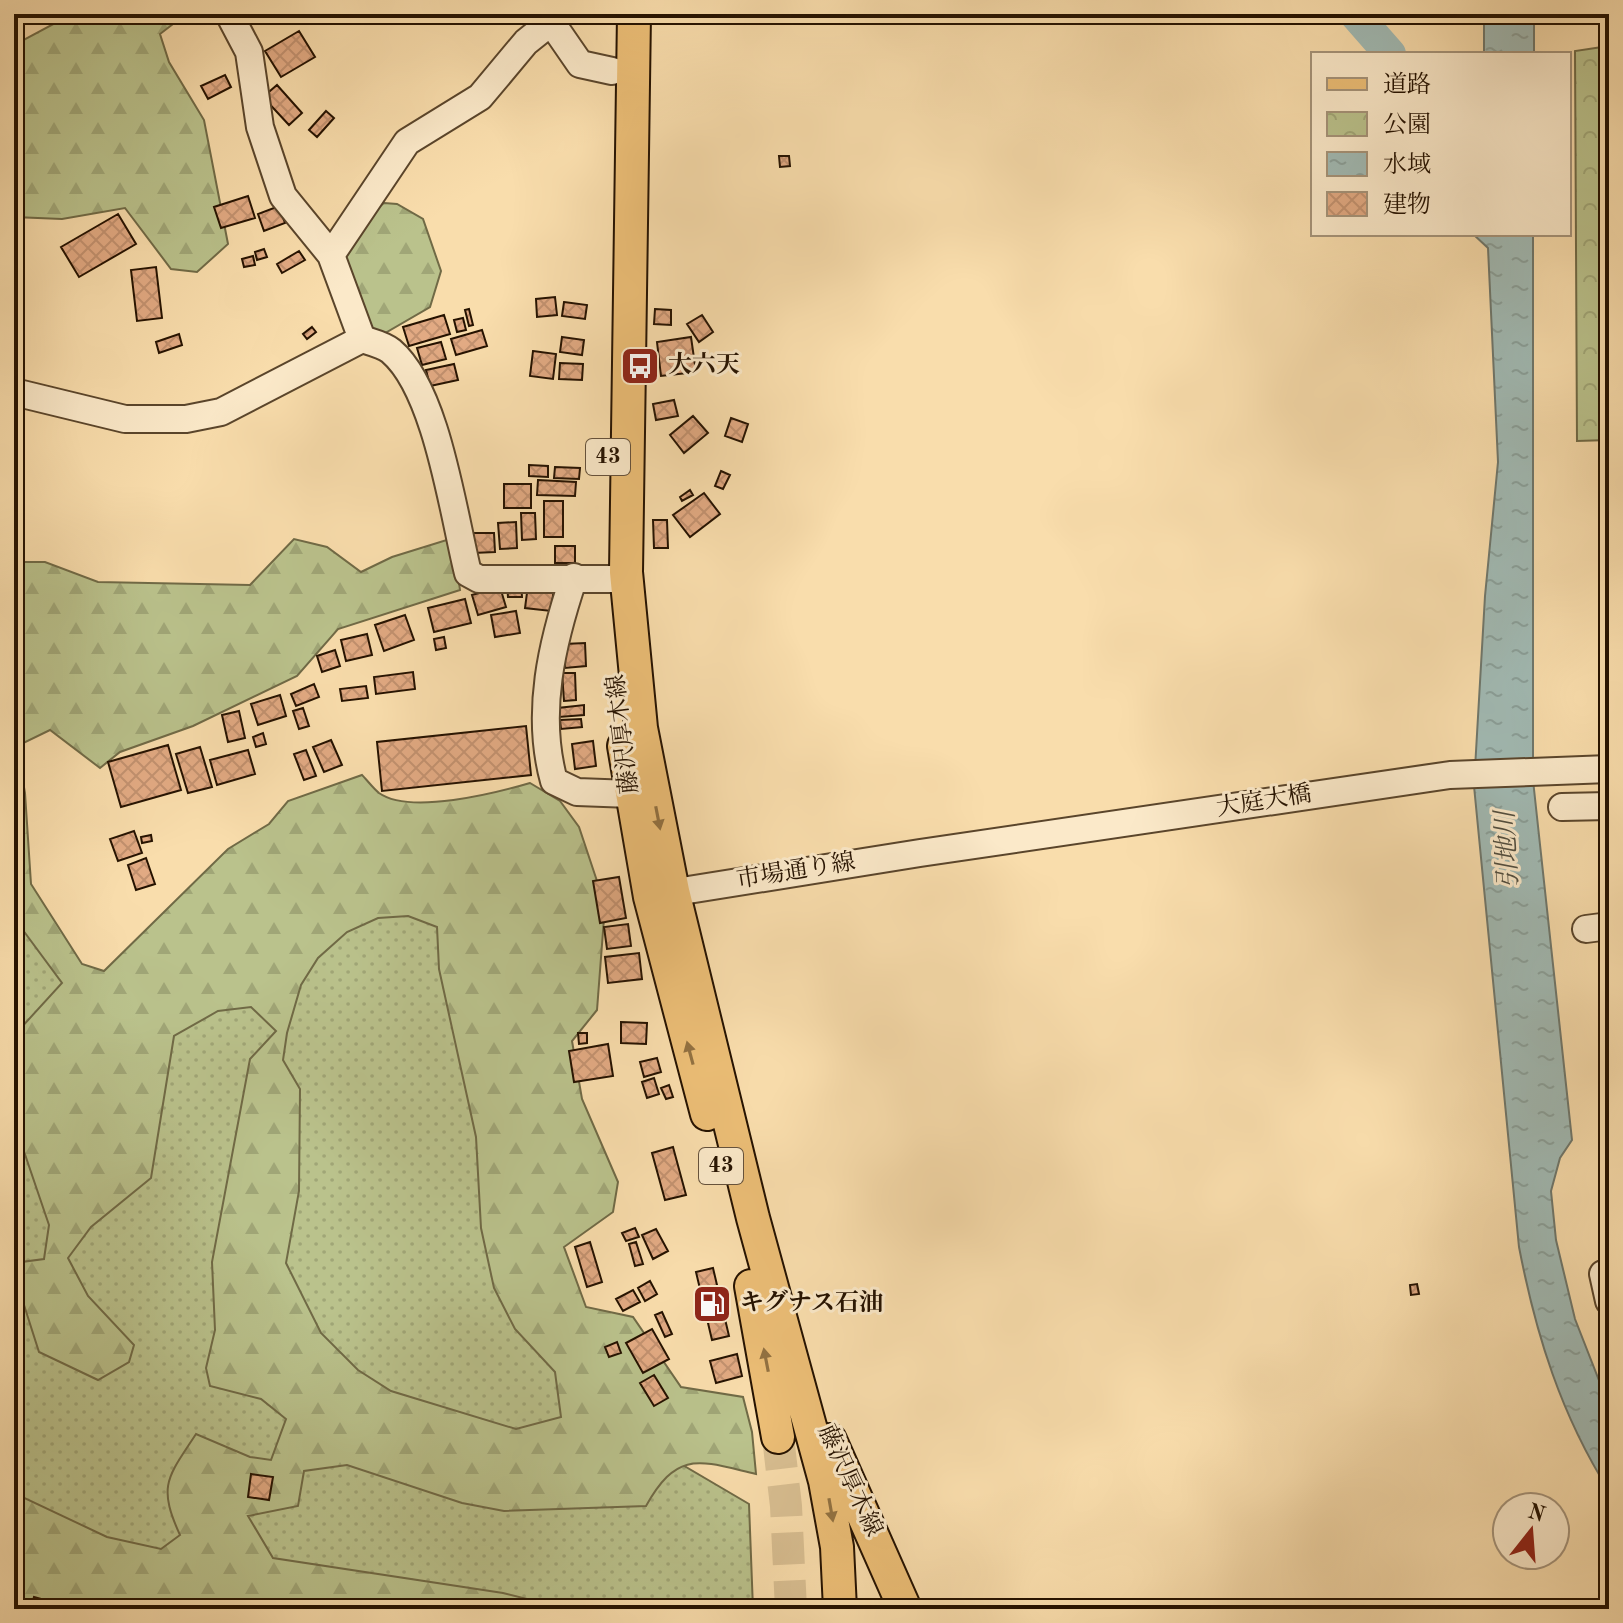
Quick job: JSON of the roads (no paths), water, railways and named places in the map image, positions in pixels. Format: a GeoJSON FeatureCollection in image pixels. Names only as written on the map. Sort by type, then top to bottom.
{"type":"FeatureCollection","features":[{"type":"Feature","properties":{"kind":"main road","name":"藤沢厚木線"},"geometry":{"type":"LineString","coordinates":[[613,14],[617,579],[631,794],[830,1504],[840,1609]]}},
{"type":"Feature","properties":{"kind":"main road","name":"藤沢厚木線"},"geometry":{"type":"LineString","coordinates":[[634,14],[617,579],[641,728],[661,894],[755,1302],[778,1437]]}},
{"type":"Feature","properties":{"kind":"main road","name":"藤沢厚木線"},"geometry":{"type":"LineString","coordinates":[[790,1354],[905,1609]]}},
{"type":"Feature","properties":{"kind":"street"},"geometry":{"type":"LineString","coordinates":[[229,14],[249,52],[260,127],[283,196],[331,255],[362,339]]}},
{"type":"Feature","properties":{"kind":"street"},"geometry":{"type":"LineString","coordinates":[[331,255],[407,142],[480,97],[526,42],[551,22],[580,64],[612,71]]}},
{"type":"Feature","properties":{"kind":"street"},"geometry":{"type":"LineString","coordinates":[[14,392],[125,419],[186,419],[221,412],[362,339],[389,349],[407,369],[427,406],[468,573],[479,579],[617,579]]}},
{"type":"Feature","properties":{"kind":"street"},"geometry":{"type":"LineString","coordinates":[[574,577],[555,642],[545,710],[546,753],[554,781],[577,792],[631,794]]}},
{"type":"Feature","properties":{"kind":"street","name":"大庭大橋"},"geometry":{"type":"LineString","coordinates":[[920,853],[1450,775],[1609,769]]}},
{"type":"Feature","properties":{"kind":"street"},"geometry":{"type":"LineString","coordinates":[[1562,807],[1609,806]]}},
{"type":"Feature","properties":{"kind":"street","name":"市場通り線"},"geometry":{"type":"LineString","coordinates":[[661,894],[920,853]]}},
{"type":"Feature","properties":{"kind":"street"},"geometry":{"type":"LineString","coordinates":[[1609,1273],[1603,1274],[1609,1301]]}},
{"type":"Feature","properties":{"kind":"water"},"geometry":{"type":"Polygon","coordinates":[[[1484,14],[1534,14],[1534,52],[1484,52],[1484,14]]]}},
{"type":"Feature","properties":{"kind":"water","name":"引地川"},"geometry":{"type":"Polygon","coordinates":[[[1475,236],[1533,236],[1533,780],[1572,1140],[1560,1158],[1551,1191],[1556,1240],[1575,1319],[1609,1406],[1609,1491],[1577,1433],[1552,1374],[1533,1312],[1519,1247],[1474,786],[1485,596],[1498,462],[1488,248],[1475,236]]]}},
{"type":"Feature","properties":{"kind":"waterway"},"geometry":{"type":"LineString","coordinates":[[1355,14],[1388,52]]}},
{"type":"Feature","properties":{"kind":"tunnel"},"geometry":{"type":"LineString","coordinates":[[778,1437],[786,1506],[791,1609]]}},
{"type":"Feature","properties":{"kind":"place","name":"大六天"},"geometry":{"type":"Point","coordinates":[640,366]}},
{"type":"Feature","properties":{"kind":"place","name":"キグナス石油"},"geometry":{"type":"Point","coordinates":[712,1304]}}]}
